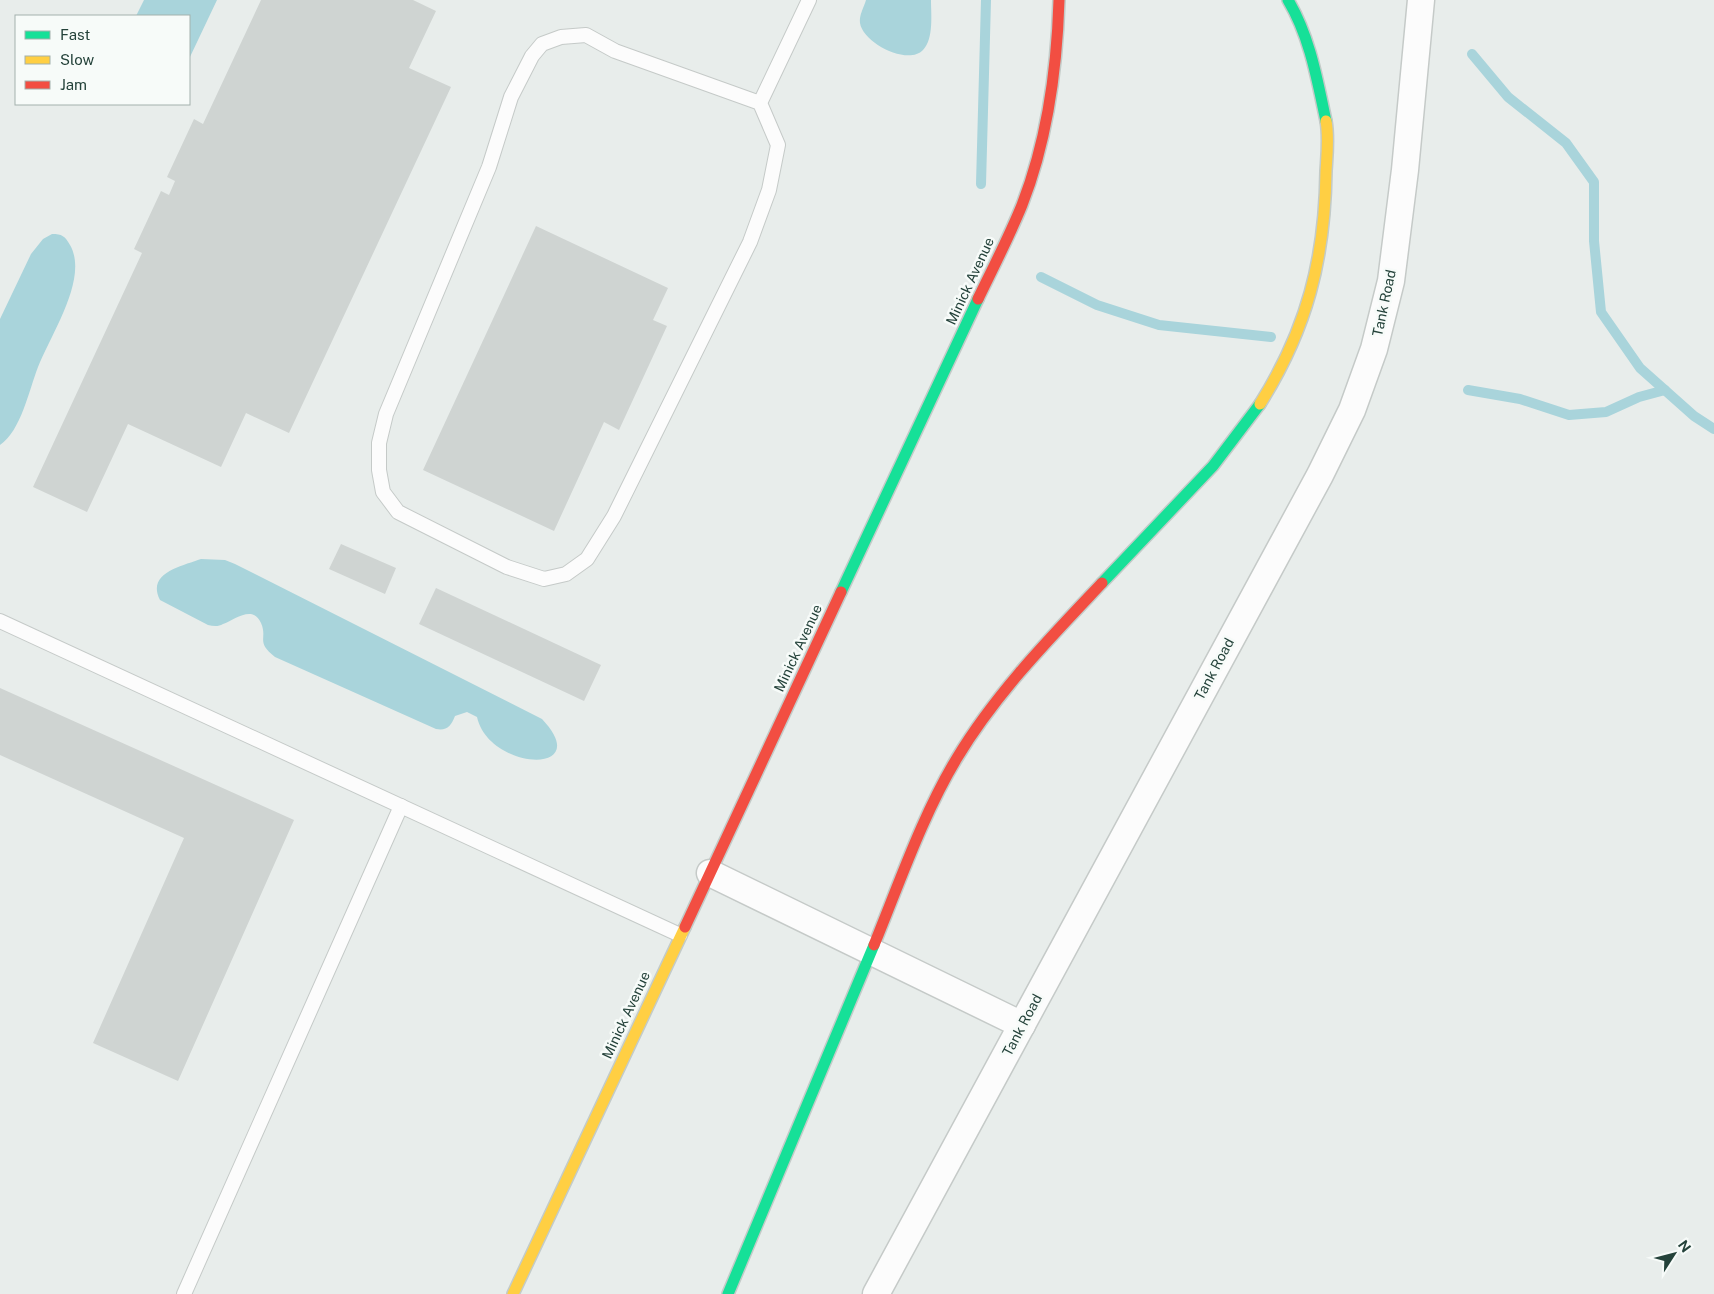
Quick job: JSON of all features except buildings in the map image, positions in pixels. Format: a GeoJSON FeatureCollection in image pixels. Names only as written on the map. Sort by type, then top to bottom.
{"type":"FeatureCollection","features":[{"type":"Feature","properties":{"kind":"street","name":"Minick Avenue"},"geometry":{"type":"LineString","coordinates":[[513,1294],[1022,205],[1040,151],[1053,89],[1059,35],[1059,0]]}},
{"type":"Feature","properties":{"kind":"street"},"geometry":{"type":"LineString","coordinates":[[728,1294],[921,831],[956,758],[1000,698],[1052,636],[1213,466],[1253,414],[1285,361],[1303,320],[1319,261],[1326,192],[1328,127],[1316,69],[1299,18],[1288,0]]}},
{"type":"Feature","properties":{"kind":"street","name":"Tank Road"},"geometry":{"type":"LineString","coordinates":[[876,1294],[1320,475],[1352,410],[1374,349],[1391,281],[1405,170],[1421,0]]}},
{"type":"Feature","properties":{"kind":"street"},"geometry":{"type":"LineString","coordinates":[[710,872],[1022,1025]]}},
{"type":"Feature","properties":{"kind":"lane"},"geometry":{"type":"LineString","coordinates":[[760,103],[615,51],[586,35],[561,37],[542,44],[528,63],[511,97],[489,166],[386,414],[379,443],[379,470],[382,492],[398,512],[507,567],[544,579],[566,574],[587,559],[614,516],[750,242],[769,190],[778,145],[760,103],[809,0]]}},
{"type":"Feature","properties":{"kind":"lane"},"geometry":{"type":"LineString","coordinates":[[0,621],[680,935]]}},
{"type":"Feature","properties":{"kind":"lane"},"geometry":{"type":"LineString","coordinates":[[184,1294],[401,806]]}},
{"type":"Feature","properties":{"kind":"water"},"geometry":{"type":"Polygon","coordinates":[[[144,0],[217,0],[190,57],[190,15],[136,15],[144,0]]]}},
{"type":"Feature","properties":{"kind":"water"},"geometry":{"type":"Polygon","coordinates":[[[866,0],[931,0],[929,40],[923,50],[916,54],[897,54],[877,45],[869,38],[863,31],[860,23],[866,0]]]}},
{"type":"Feature","properties":{"kind":"water"},"geometry":{"type":"Polygon","coordinates":[[[52,234],[58,234],[66,239],[75,258],[72,289],[59,323],[38,367],[19,420],[14,430],[0,445],[0,319],[31,254],[43,239],[52,234]]]}},
{"type":"Feature","properties":{"kind":"water"},"geometry":{"type":"Polygon","coordinates":[[[201,559],[225,560],[235,564],[542,719],[555,737],[556,750],[548,758],[534,760],[517,756],[500,748],[485,735],[477,717],[467,712],[455,716],[446,728],[436,729],[275,657],[265,647],[263,628],[258,617],[248,614],[221,625],[212,626],[160,600],[157,591],[158,583],[162,577],[176,568],[201,559]]]}},
{"type":"Feature","properties":{"kind":"waterway"},"geometry":{"type":"LineString","coordinates":[[981,184],[986,0]]}},
{"type":"Feature","properties":{"kind":"waterway"},"geometry":{"type":"LineString","coordinates":[[1472,54],[1508,97],[1566,143],[1594,182],[1594,241],[1601,312],[1640,368],[1694,416],[1714,429]]}},
{"type":"Feature","properties":{"kind":"waterway"},"geometry":{"type":"LineString","coordinates":[[1041,277],[1097,305],[1159,325],[1271,337]]}},
{"type":"Feature","properties":{"kind":"waterway"},"geometry":{"type":"LineString","coordinates":[[1468,390],[1520,399],[1569,415],[1606,412],[1639,397],[1665,390]]}},
{"type":"Feature","properties":{"kind":"traffic: fast"},"geometry":{"type":"LineString","coordinates":[[1288,0],[1296,14],[1307,43],[1326,121]]}},
{"type":"Feature","properties":{"kind":"traffic: fast"},"geometry":{"type":"LineString","coordinates":[[841,592],[978,299]]}},
{"type":"Feature","properties":{"kind":"traffic: fast"},"geometry":{"type":"LineString","coordinates":[[1102,583],[1213,466],[1260,404]]}},
{"type":"Feature","properties":{"kind":"traffic: fast"},"geometry":{"type":"LineString","coordinates":[[728,1294],[874,945]]}},
{"type":"Feature","properties":{"kind":"traffic: slow"},"geometry":{"type":"LineString","coordinates":[[1260,404],[1290,348],[1301,321],[1317,264],[1325,203],[1328,146],[1326,121]]}},
{"type":"Feature","properties":{"kind":"traffic: slow"},"geometry":{"type":"LineString","coordinates":[[513,1294],[685,927]]}},
{"type":"Feature","properties":{"kind":"traffic: jam"},"geometry":{"type":"LineString","coordinates":[[978,299],[1022,205],[1038,156],[1053,78],[1059,0]]}},
{"type":"Feature","properties":{"kind":"traffic: jam"},"geometry":{"type":"LineString","coordinates":[[874,945],[933,802],[972,734],[1025,666],[1102,583]]}},
{"type":"Feature","properties":{"kind":"traffic: jam"},"geometry":{"type":"LineString","coordinates":[[685,927],[841,592]]}}]}
